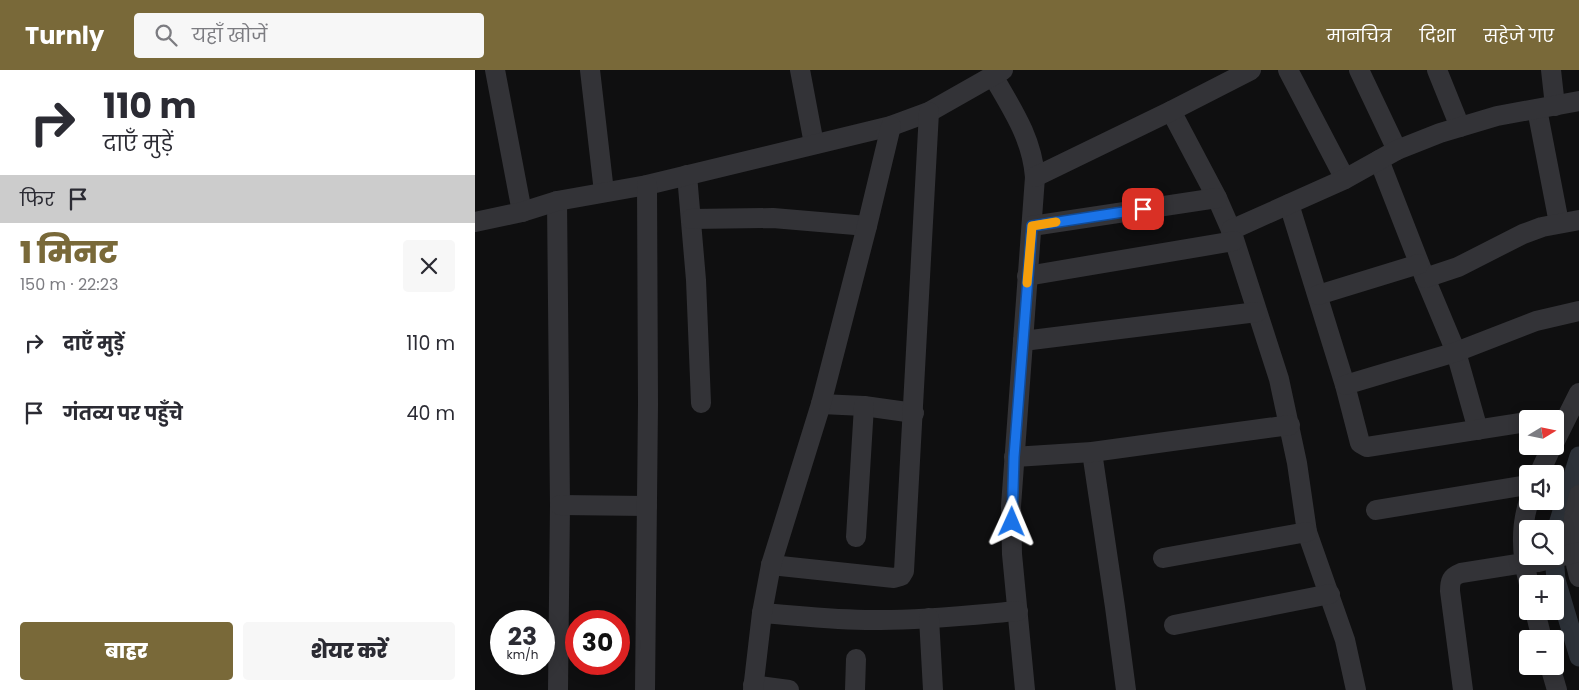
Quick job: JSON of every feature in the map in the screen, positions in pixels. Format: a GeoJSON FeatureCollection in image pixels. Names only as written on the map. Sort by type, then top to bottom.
{"type":"FeatureCollection","features":[{"type":"Feature","properties":{"kind":"street"},"geometry":{"type":"LineString","coordinates":[[495,70],[521,212]]}},
{"type":"Feature","properties":{"kind":"street"},"geometry":{"type":"LineString","coordinates":[[591,70],[604,192]]}},
{"type":"Feature","properties":{"kind":"street"},"geometry":{"type":"LineString","coordinates":[[800,70],[814,144]]}},
{"type":"Feature","properties":{"kind":"street"},"geometry":{"type":"LineString","coordinates":[[1035,177],[1251,70]]}},
{"type":"Feature","properties":{"kind":"street"},"geometry":{"type":"LineString","coordinates":[[1289,70],[1345,179]]}},
{"type":"Feature","properties":{"kind":"street"},"geometry":{"type":"LineString","coordinates":[[1359,70],[1397,150]]}},
{"type":"Feature","properties":{"kind":"street"},"geometry":{"type":"LineString","coordinates":[[1437,70],[1460,126]]}},
{"type":"Feature","properties":{"kind":"street"},"geometry":{"type":"LineString","coordinates":[[1551,70],[1546,108],[1559,224]]}},
{"type":"Feature","properties":{"kind":"street"},"geometry":{"type":"LineString","coordinates":[[475,222],[557,202],[647,185],[891,126],[929,112],[998,73],[1034,158],[1035,177],[1011,506],[1012,554],[1025,690]]}},
{"type":"Feature","properties":{"kind":"street"},"geometry":{"type":"LineString","coordinates":[[1027,276],[1233,236],[1289,204],[1345,179],[1397,150],[1460,126],[1497,116],[1579,101]]}},
{"type":"Feature","properties":{"kind":"street"},"geometry":{"type":"LineString","coordinates":[[1171,111],[1217,198],[1233,236],[1279,379],[1290,425],[1307,532],[1345,640],[1356,690]]}},
{"type":"Feature","properties":{"kind":"street"},"geometry":{"type":"LineString","coordinates":[[771,565],[894,578],[901,576],[904,571],[929,112]]}},
{"type":"Feature","properties":{"kind":"street"},"geometry":{"type":"LineString","coordinates":[[789,690],[753,688],[762,613],[771,565],[821,404],[891,126]]}},
{"type":"Feature","properties":{"kind":"street"},"geometry":{"type":"LineString","coordinates":[[1379,160],[1456,352],[1478,430]]}},
{"type":"Feature","properties":{"kind":"street"},"geometry":{"type":"LineString","coordinates":[[687,175],[696,280],[701,402]]}},
{"type":"Feature","properties":{"kind":"street"},"geometry":{"type":"LineString","coordinates":[[645,690],[647,185]]}},
{"type":"Feature","properties":{"kind":"street"},"geometry":{"type":"LineString","coordinates":[[1032,226],[1217,198]]}},
{"type":"Feature","properties":{"kind":"street"},"geometry":{"type":"LineString","coordinates":[[557,202],[560,505],[558,690]]}},
{"type":"Feature","properties":{"kind":"street"},"geometry":{"type":"LineString","coordinates":[[1289,204],[1345,384],[1360,443],[1367,447],[1519,423]]}},
{"type":"Feature","properties":{"kind":"street"},"geometry":{"type":"LineString","coordinates":[[691,219],[773,218],[867,226]]}},
{"type":"Feature","properties":{"kind":"street"},"geometry":{"type":"LineString","coordinates":[[1318,295],[1469,262],[1523,234],[1542,227],[1579,220]]}},
{"type":"Feature","properties":{"kind":"street"},"geometry":{"type":"LineString","coordinates":[[1345,384],[1456,352],[1536,321],[1579,311]]}},
{"type":"Feature","properties":{"kind":"street"},"geometry":{"type":"LineString","coordinates":[[1023,341],[1257,312]]}},
{"type":"Feature","properties":{"kind":"street"},"geometry":{"type":"LineString","coordinates":[[1564,411],[1579,393]]}},
{"type":"Feature","properties":{"kind":"street"},"geometry":{"type":"LineString","coordinates":[[821,404],[864,406],[914,413]]}},
{"type":"Feature","properties":{"kind":"street"},"geometry":{"type":"LineString","coordinates":[[856,537],[864,406]]}},
{"type":"Feature","properties":{"kind":"street"},"geometry":{"type":"LineString","coordinates":[[1014,457],[1093,452],[1290,425]]}},
{"type":"Feature","properties":{"kind":"street"},"geometry":{"type":"LineString","coordinates":[[1093,452],[1126,690]]}},
{"type":"Feature","properties":{"kind":"street"},"geometry":{"type":"LineString","coordinates":[[1376,510],[1519,486]]}},
{"type":"Feature","properties":{"kind":"street"},"geometry":{"type":"LineString","coordinates":[[1579,495],[1572,527],[1570,554],[1579,577]]}},
{"type":"Feature","properties":{"kind":"street"},"geometry":{"type":"LineString","coordinates":[[560,505],[647,506]]}},
{"type":"Feature","properties":{"kind":"street"},"geometry":{"type":"LineString","coordinates":[[1163,558],[1307,532]]}},
{"type":"Feature","properties":{"kind":"street"},"geometry":{"type":"LineString","coordinates":[[1463,690],[1450,581],[1454,576],[1461,573],[1519,565]]}},
{"type":"Feature","properties":{"kind":"street"},"geometry":{"type":"LineString","coordinates":[[1174,625],[1330,594]]}},
{"type":"Feature","properties":{"kind":"street"},"geometry":{"type":"LineString","coordinates":[[762,613],[833,619],[880,620],[1018,611]]}},
{"type":"Feature","properties":{"kind":"street"},"geometry":{"type":"LineString","coordinates":[[929,618],[933,690]]}},
{"type":"Feature","properties":{"kind":"street"},"geometry":{"type":"LineString","coordinates":[[855,690],[857,659]]}},
{"type":"Feature","properties":{"kind":"street"},"geometry":{"type":"LineString","coordinates":[[1553,675],[1557,690]]}},
{"type":"Feature","properties":{"kind":"waterway"},"geometry":{"type":"LineString","coordinates":[[1559,520],[1579,456]]}},
{"type":"Feature","properties":{"kind":"waterway"},"geometry":{"type":"LineString","coordinates":[[1555,565],[1556,580],[1579,657]]}},
{"type":"Feature","properties":{"kind":"slow traffic"},"geometry":{"type":"LineString","coordinates":[[1027,283],[1032,226],[1056,222]]}},
{"type":"Feature","properties":{"kind":"route"},"geometry":{"type":"LineString","coordinates":[[1012,522],[1014,457],[1032,226],[1143,209]]}}]}
